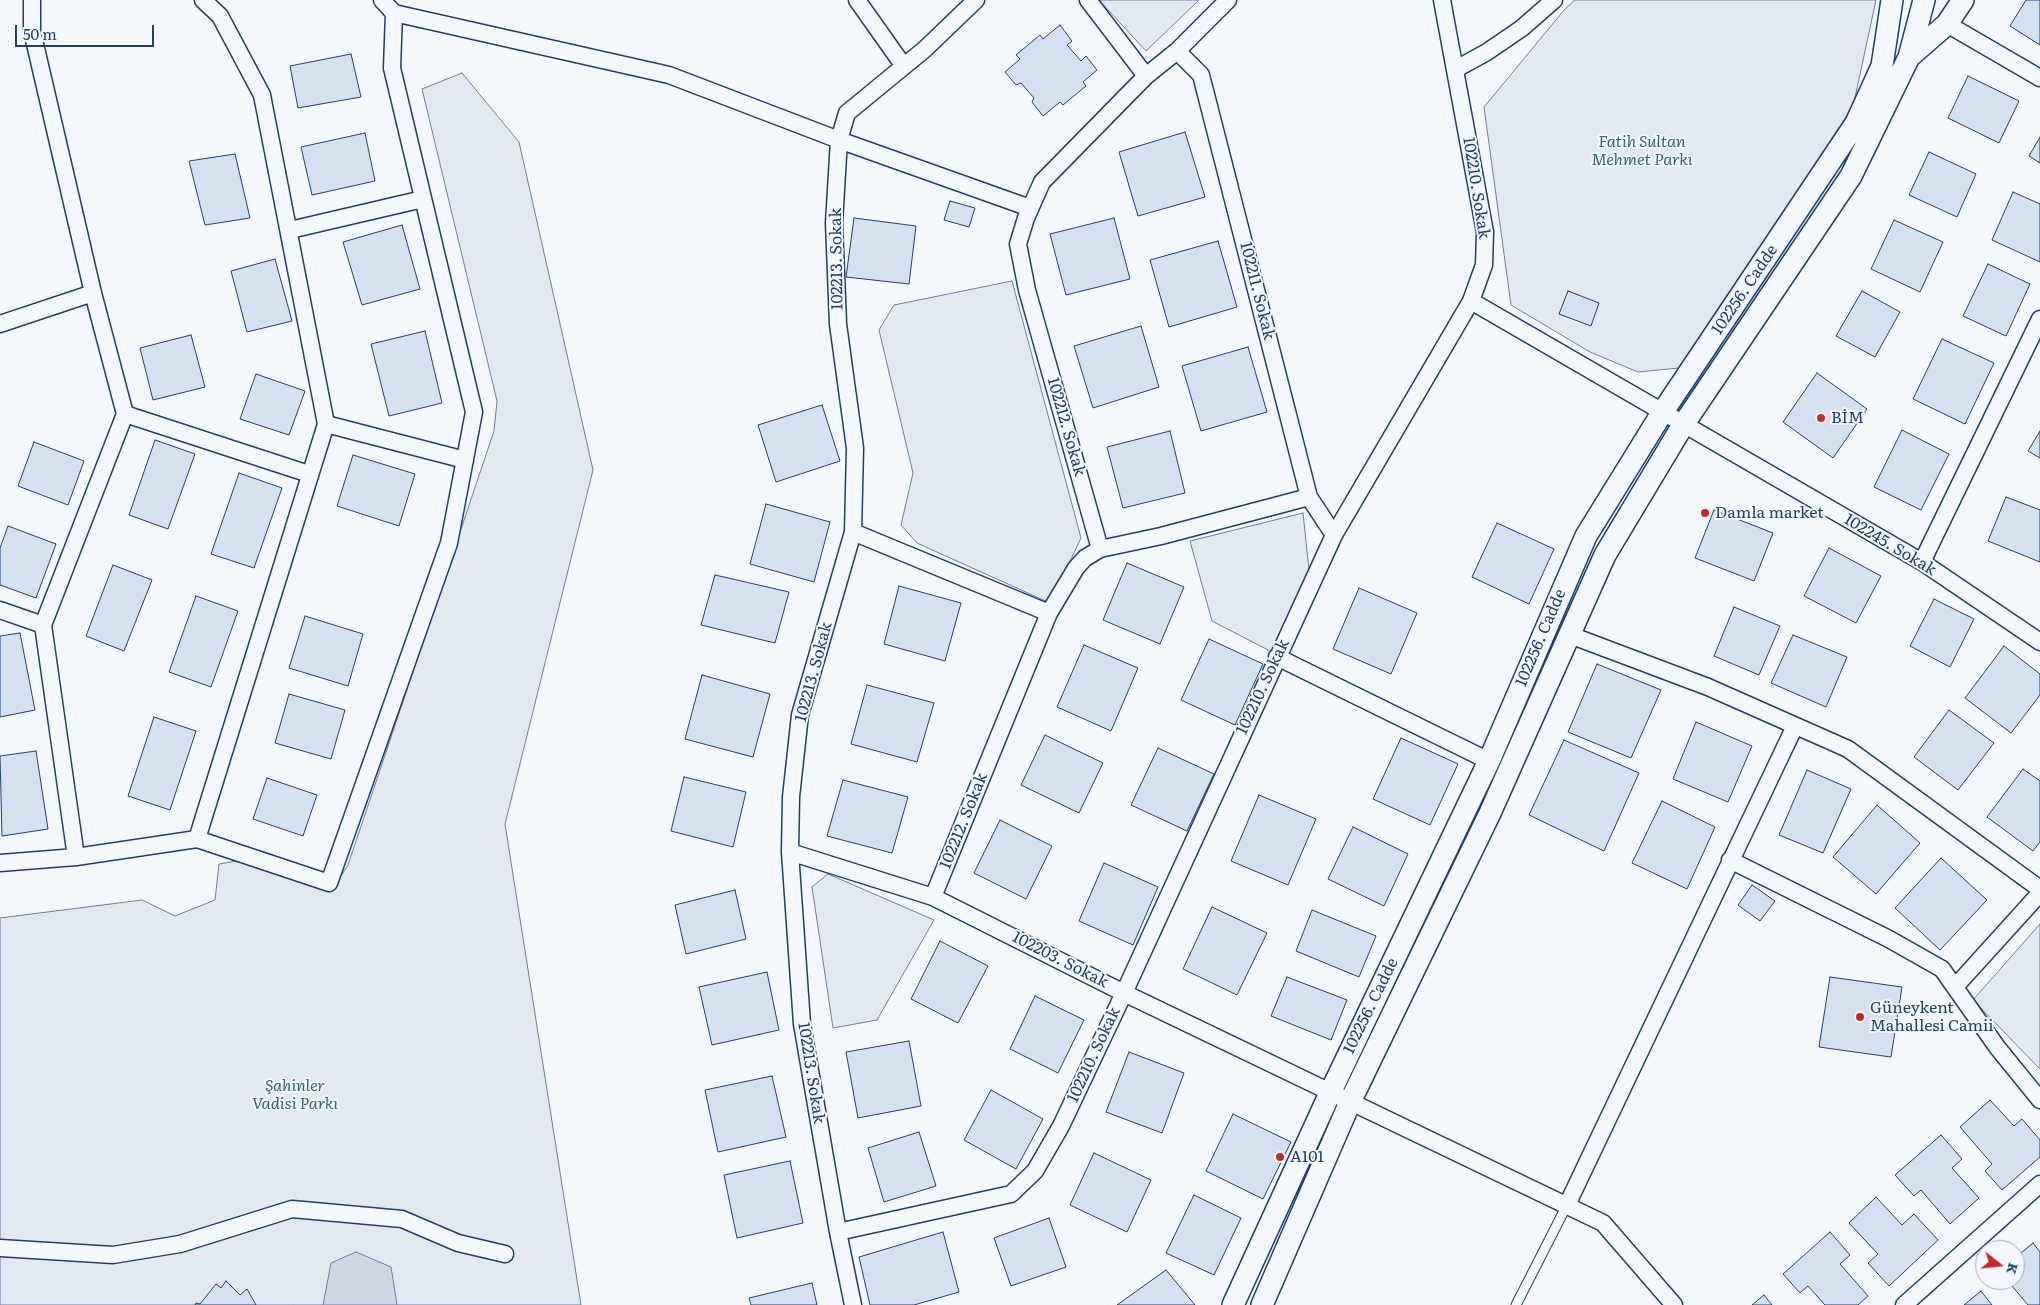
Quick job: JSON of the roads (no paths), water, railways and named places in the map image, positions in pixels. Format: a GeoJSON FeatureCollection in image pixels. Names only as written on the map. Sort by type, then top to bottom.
{"type":"FeatureCollection","features":[{"type":"Feature","properties":{"kind":"street"},"geometry":{"type":"LineString","coordinates":[[32,0],[32,31],[93,294],[125,414],[43,625],[76,857]]}},
{"type":"Feature","properties":{"kind":"street"},"geometry":{"type":"LineString","coordinates":[[197,839],[326,424],[290,230],[262,95],[220,16],[203,0]]}},
{"type":"Feature","properties":{"kind":"street"},"geometry":{"type":"LineString","coordinates":[[382,0],[394,13],[669,75],[839,140],[1030,208]]}},
{"type":"Feature","properties":{"kind":"street"},"geometry":{"type":"LineString","coordinates":[[857,0],[903,65]]}},
{"type":"Feature","properties":{"kind":"street","name":"102213. Sokak"},"geometry":{"type":"LineString","coordinates":[[853,1305],[838,1232],[802,1024],[790,852],[791,797],[800,715],[854,532],[855,448],[838,324],[834,223],[839,140],[847,113],[903,65],[926,49],[976,0]]}},
{"type":"Feature","properties":{"kind":"street"},"geometry":{"type":"LineString","coordinates":[[1088,0],[1146,76]]}},
{"type":"Feature","properties":{"kind":"street","name":"102212. Sokak"},"geometry":{"type":"LineString","coordinates":[[934,896],[1049,613],[1076,568],[1085,558],[1100,549],[1027,290],[1018,244],[1030,208],[1042,182],[1146,76],[1176,51],[1228,0]]}},
{"type":"Feature","properties":{"kind":"street","name":"102210. Sokak"},"geometry":{"type":"LineString","coordinates":[[838,1232],[1011,1194],[1035,1171],[1057,1134],[1124,993],[1334,535],[1471,301],[1484,265],[1485,232],[1442,0]]}},
{"type":"Feature","properties":{"kind":"street"},"geometry":{"type":"LineString","coordinates":[[1456,69],[1487,52],[1522,28],[1554,0]]}},
{"type":"Feature","properties":{"kind":"street","name":"102256. Cadde"},"geometry":{"type":"LineString","coordinates":[[1233,1305],[1331,1091],[1488,760],[1586,536],[1662,413],[1856,123],[1882,66],[1892,0]]}},
{"type":"Feature","properties":{"kind":"street","name":"102256. Cadde"},"geometry":{"type":"LineString","coordinates":[[1262,1305],[1351,1100],[1490,813],[1605,555],[1683,425],[1851,176],[1909,57],[1924,0]]}},
{"type":"Feature","properties":{"kind":"street"},"geometry":{"type":"LineString","coordinates":[[1909,57],[1947,24],[1963,0]]}},
{"type":"Feature","properties":{"kind":"street"},"geometry":{"type":"LineString","coordinates":[[0,863],[76,857],[197,839],[329,883],[449,542],[474,412],[392,68],[394,13]]}},
{"type":"Feature","properties":{"kind":"street"},"geometry":{"type":"LineString","coordinates":[[1947,24],[2040,78]]}},
{"type":"Feature","properties":{"kind":"street","name":"102211. Sokak"},"geometry":{"type":"LineString","coordinates":[[1176,51],[1202,75],[1309,497],[1334,535]]}},
{"type":"Feature","properties":{"kind":"street"},"geometry":{"type":"LineString","coordinates":[[290,230],[423,198]]}},
{"type":"Feature","properties":{"kind":"street"},"geometry":{"type":"LineString","coordinates":[[0,324],[93,294]]}},
{"type":"Feature","properties":{"kind":"street","name":"102245. Sokak"},"geometry":{"type":"LineString","coordinates":[[1471,301],[1922,562],[2040,642]]}},
{"type":"Feature","properties":{"kind":"street"},"geometry":{"type":"LineString","coordinates":[[1922,562],[2036,341],[2040,319]]}},
{"type":"Feature","properties":{"kind":"street"},"geometry":{"type":"LineString","coordinates":[[125,414],[309,474]]}},
{"type":"Feature","properties":{"kind":"street"},"geometry":{"type":"LineString","coordinates":[[326,424],[465,460]]}},
{"type":"Feature","properties":{"kind":"street"},"geometry":{"type":"LineString","coordinates":[[1100,549],[1161,536],[1309,497]]}},
{"type":"Feature","properties":{"kind":"street"},"geometry":{"type":"LineString","coordinates":[[854,532],[1049,613]]}},
{"type":"Feature","properties":{"kind":"street"},"geometry":{"type":"LineString","coordinates":[[0,610],[43,625]]}},
{"type":"Feature","properties":{"kind":"street"},"geometry":{"type":"LineString","coordinates":[[1570,635],[1708,688],[1848,750],[2040,891],[1955,987]]}},
{"type":"Feature","properties":{"kind":"street"},"geometry":{"type":"LineString","coordinates":[[1277,657],[1488,760]]}},
{"type":"Feature","properties":{"kind":"street"},"geometry":{"type":"LineString","coordinates":[[1567,1205],[1730,860],[1796,726]]}},
{"type":"Feature","properties":{"kind":"street","name":"102203. Sokak"},"geometry":{"type":"LineString","coordinates":[[790,852],[934,896],[1124,993],[1567,1205],[1603,1224],[1674,1305]]}},
{"type":"Feature","properties":{"kind":"street"},"geometry":{"type":"LineString","coordinates":[[1730,860],[1890,939],[1942,969],[1997,1047],[2040,1100]]}},
{"type":"Feature","properties":{"kind":"street"},"geometry":{"type":"LineString","coordinates":[[1904,1305],[2040,1184]]}},
{"type":"Feature","properties":{"kind":"street"},"geometry":{"type":"LineString","coordinates":[[0,1248],[113,1255],[180,1244],[292,1209],[402,1219],[458,1243],[505,1254]]}},
{"type":"Feature","properties":{"kind":"lane"},"geometry":{"type":"LineString","coordinates":[[1516,1305],[1567,1205]]}},
{"type":"Feature","properties":{"kind":"place","name":"BİM"},"geometry":{"type":"Point","coordinates":[1821,418]}},
{"type":"Feature","properties":{"kind":"place","name":"Damla market"},"geometry":{"type":"Point","coordinates":[1705,513]}},
{"type":"Feature","properties":{"kind":"place","name":"Güneykent Mahallesi Camii"},"geometry":{"type":"Point","coordinates":[1860,1017]}},
{"type":"Feature","properties":{"kind":"place","name":"A101"},"geometry":{"type":"Point","coordinates":[1280,1157]}},
{"type":"Feature","properties":{"kind":"park label","name":"Fatih Sultan Mehmet Parkı"},"geometry":{"type":"Point","coordinates":[1642,151]}},
{"type":"Feature","properties":{"kind":"park label","name":"Şahinler Vadisi Parkı"},"geometry":{"type":"Point","coordinates":[295,1095]}}]}
